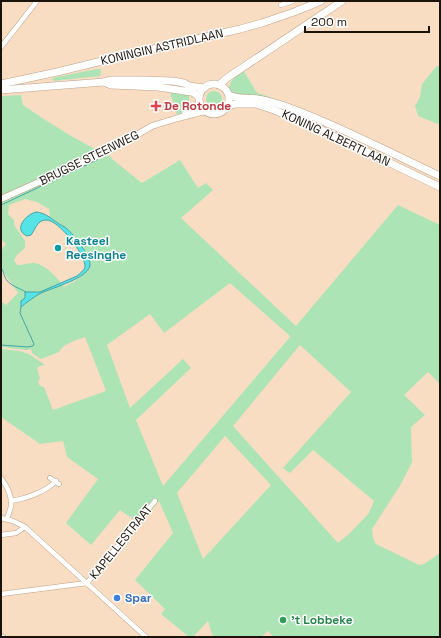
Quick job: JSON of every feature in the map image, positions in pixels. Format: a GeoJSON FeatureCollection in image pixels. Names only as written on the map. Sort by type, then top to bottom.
{"type":"FeatureCollection","features":[{"type":"Feature","properties":{"kind":"main road","name":"KONINGIN ASTRIDLAAN"},"geometry":{"type":"LineString","coordinates":[[1,84],[240,29],[294,12],[321,1]]}},
{"type":"Feature","properties":{"kind":"main road"},"geometry":{"type":"LineString","coordinates":[[205,111],[200,100],[204,88],[212,85],[219,85],[227,78],[342,1]]}},
{"type":"Feature","properties":{"kind":"main road"},"geometry":{"type":"LineString","coordinates":[[228,105],[229,98],[227,92],[229,81],[239,70]]}},
{"type":"Feature","properties":{"kind":"main road","name":"KONINGIN ASTRIDLAAN"},"geometry":{"type":"LineString","coordinates":[[1,90],[104,82],[110,80],[178,82],[189,86],[204,88]]}},
{"type":"Feature","properties":{"kind":"main road","name":"KONINGIN ASTRIDLAAN"},"geometry":{"type":"LineString","coordinates":[[104,82],[111,85],[158,87],[191,92],[200,100]]}},
{"type":"Feature","properties":{"kind":"main road"},"geometry":{"type":"LineString","coordinates":[[219,85],[227,92]]}},
{"type":"Feature","properties":{"kind":"main road","name":"KONING ALBERTLAAN"},"geometry":{"type":"LineString","coordinates":[[227,92],[234,97],[264,100],[326,123],[440,176]]}},
{"type":"Feature","properties":{"kind":"main road","name":"KONING ALBERTLAAN"},"geometry":{"type":"LineString","coordinates":[[228,105],[256,104],[274,110],[319,129],[440,186]]}},
{"type":"Feature","properties":{"kind":"main road","name":"BRUGSE STEENWEG"},"geometry":{"type":"LineString","coordinates":[[205,111],[216,114],[223,111],[228,105]]}},
{"type":"Feature","properties":{"kind":"street"},"geometry":{"type":"LineString","coordinates":[[1,47],[36,1]]}},
{"type":"Feature","properties":{"kind":"street"},"geometry":{"type":"LineString","coordinates":[[281,5],[293,1]]}},
{"type":"Feature","properties":{"kind":"street","name":"BRUGSE STEENWEG"},"geometry":{"type":"LineString","coordinates":[[178,118],[193,109],[200,100]]}},
{"type":"Feature","properties":{"kind":"street","name":"BRUGSE STEENWEG"},"geometry":{"type":"LineString","coordinates":[[1,199],[112,149],[152,126],[205,111]]}},
{"type":"Feature","properties":{"kind":"street"},"geometry":{"type":"LineString","coordinates":[[1,478],[8,491],[11,506],[7,519]]}},
{"type":"Feature","properties":{"kind":"street"},"geometry":{"type":"LineString","coordinates":[[10,501],[17,500],[47,489],[57,483],[50,478]]}},
{"type":"Feature","properties":{"kind":"street","name":"KAPELLESTRAAT"},"geometry":{"type":"LineString","coordinates":[[87,584],[155,501]]}},
{"type":"Feature","properties":{"kind":"street"},"geometry":{"type":"LineString","coordinates":[[1,518],[13,521],[25,527],[146,637]]}},
{"type":"Feature","properties":{"kind":"street"},"geometry":{"type":"LineString","coordinates":[[1,535],[16,533],[25,527]]}},
{"type":"Feature","properties":{"kind":"street"},"geometry":{"type":"LineString","coordinates":[[1,594],[87,584]]}},
{"type":"Feature","properties":{"kind":"green space"},"geometry":{"type":"Polygon","coordinates":[[[440,65],[440,125],[418,116],[415,106],[420,97],[422,84],[436,67],[440,65]]]}},
{"type":"Feature","properties":{"kind":"green space"},"geometry":{"type":"Polygon","coordinates":[[[100,69],[101,71],[100,76],[53,81],[52,78],[100,69]]]}},
{"type":"Feature","properties":{"kind":"green space"},"geometry":{"type":"Polygon","coordinates":[[[243,70],[257,93],[273,98],[272,100],[237,96],[230,92],[229,88],[231,82],[243,70]]]}},
{"type":"Feature","properties":{"kind":"green space"},"geometry":{"type":"Polygon","coordinates":[[[214,91],[220,93],[222,99],[220,105],[214,107],[208,105],[206,99],[208,93],[214,91]]]}},
{"type":"Feature","properties":{"kind":"green space"},"geometry":{"type":"Polygon","coordinates":[[[170,92],[189,95],[189,103],[191,107],[177,115],[170,92]]]}},
{"type":"Feature","properties":{"kind":"green space"},"geometry":{"type":"Polygon","coordinates":[[[21,95],[23,105],[66,133],[111,157],[142,183],[180,160],[198,188],[206,183],[213,190],[181,218],[296,326],[398,205],[440,225],[440,384],[428,372],[404,395],[425,415],[411,427],[412,462],[401,484],[372,529],[373,538],[376,544],[419,565],[424,564],[440,553],[440,637],[274,637],[268,631],[261,637],[213,637],[208,621],[193,637],[189,637],[161,614],[165,609],[135,580],[173,533],[159,501],[140,524],[120,510],[91,545],[66,523],[98,479],[67,457],[63,441],[40,444],[1,417],[1,349],[29,354],[45,365],[37,368],[40,378],[38,382],[40,386],[44,387],[53,410],[106,391],[85,337],[66,345],[59,352],[41,359],[32,353],[31,349],[26,350],[1,347],[1,301],[6,305],[18,293],[1,268],[1,251],[6,244],[1,239],[1,96],[21,95]],[[25,199],[9,205],[8,214],[14,220],[14,225],[25,241],[25,248],[16,256],[14,261],[18,265],[38,264],[55,276],[64,287],[88,271],[88,258],[86,252],[77,239],[66,228],[50,217],[49,209],[37,202],[25,199]],[[230,283],[164,333],[150,314],[107,345],[130,408],[183,359],[191,368],[136,420],[163,486],[290,337],[230,283]],[[300,345],[233,426],[338,543],[369,513],[374,501],[313,450],[290,473],[283,468],[351,392],[300,345]],[[225,436],[177,493],[203,559],[271,485],[225,436]]]}},
{"type":"Feature","properties":{"kind":"water"},"geometry":{"type":"Polygon","coordinates":[[[36,212],[43,213],[69,231],[89,258],[90,265],[88,270],[77,278],[41,293],[21,307],[21,301],[25,298],[25,292],[40,292],[77,276],[85,267],[81,254],[76,247],[64,231],[51,221],[43,220],[40,222],[31,235],[27,236],[23,233],[21,230],[22,223],[28,216],[36,212]]]}},
{"type":"Feature","properties":{"kind":"waterway"},"geometry":{"type":"LineString","coordinates":[[1,205],[97,160]]}},
{"type":"Feature","properties":{"kind":"waterway"},"geometry":{"type":"LineString","coordinates":[[1,268],[6,280],[26,292]]}},
{"type":"Feature","properties":{"kind":"waterway"},"geometry":{"type":"LineString","coordinates":[[1,345],[33,346],[34,344],[20,313],[21,307]]}},
{"type":"Feature","properties":{"kind":"place","name":"De Rotonde"},"geometry":{"type":"Point","coordinates":[156,106]}},
{"type":"Feature","properties":{"kind":"place","name":"Kasteel Reesinghe"},"geometry":{"type":"Point","coordinates":[58,248]}},
{"type":"Feature","properties":{"kind":"place","name":"Spar"},"geometry":{"type":"Point","coordinates":[117,598]}},
{"type":"Feature","properties":{"kind":"place","name":"'t Lobbeke"},"geometry":{"type":"Point","coordinates":[283,620]}}]}
